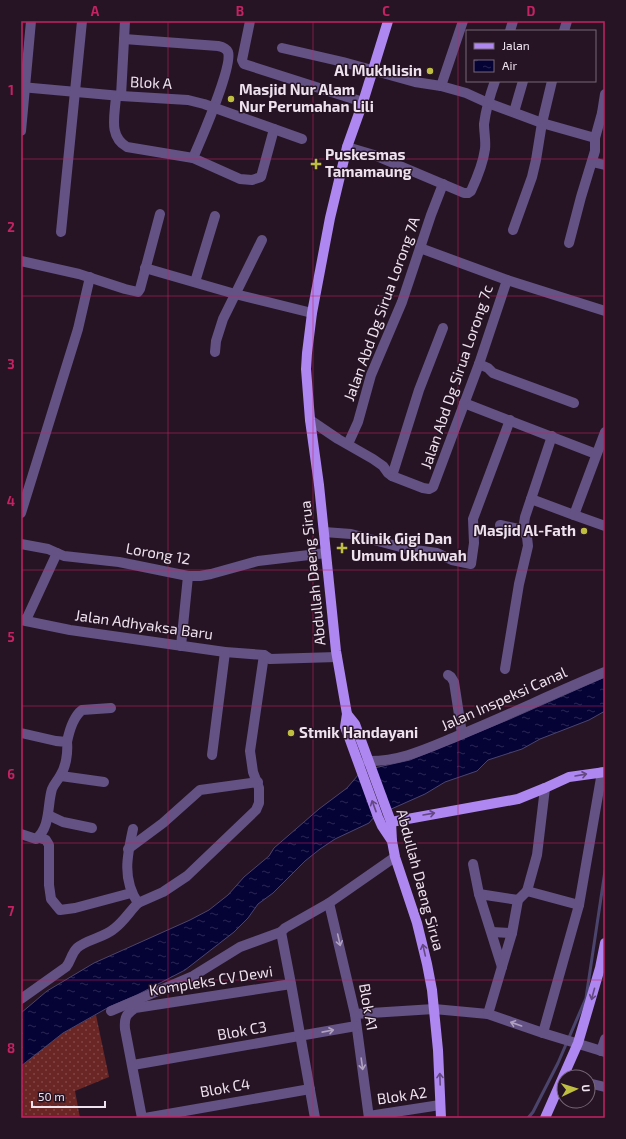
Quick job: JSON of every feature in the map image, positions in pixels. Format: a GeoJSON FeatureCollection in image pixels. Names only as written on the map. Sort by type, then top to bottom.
{"type":"FeatureCollection","features":[{"type":"Feature","properties":{"kind":"main road","name":"Abdullah Daeng Sirua"},"geometry":{"type":"LineString","coordinates":[[388,21],[363,102],[347,147],[330,218],[312,313],[306,369],[310,420],[319,485],[336,654],[347,714],[355,724],[367,761],[391,822],[395,857],[417,923],[432,990],[438,1050],[441,1118]]}},
{"type":"Feature","properties":{"kind":"main road"},"geometry":{"type":"LineString","coordinates":[[347,714],[345,727],[378,817],[392,841]]}},
{"type":"Feature","properties":{"kind":"main road"},"geometry":{"type":"LineString","coordinates":[[391,822],[518,799],[569,777],[603,772]]}},
{"type":"Feature","properties":{"kind":"main road"},"geometry":{"type":"LineString","coordinates":[[569,1069],[600,968],[605,942]]}},
{"type":"Feature","properties":{"kind":"main road"},"geometry":{"type":"LineString","coordinates":[[545,1118],[556,1097]]}},
{"type":"Feature","properties":{"kind":"street"},"geometry":{"type":"LineString","coordinates":[[21,130],[23,88],[31,21]]}},
{"type":"Feature","properties":{"kind":"street"},"geometry":{"type":"LineString","coordinates":[[61,232],[82,21]]}},
{"type":"Feature","properties":{"kind":"street"},"geometry":{"type":"LineString","coordinates":[[125,21],[114,128],[118,140],[121,143],[127,147],[193,158],[240,179],[259,179],[263,174],[274,129]]}},
{"type":"Feature","properties":{"kind":"street"},"geometry":{"type":"LineString","coordinates":[[250,21],[242,60],[244,64],[363,102]]}},
{"type":"Feature","properties":{"kind":"street"},"geometry":{"type":"LineString","coordinates":[[441,86],[463,21]]}},
{"type":"Feature","properties":{"kind":"street"},"geometry":{"type":"LineString","coordinates":[[124,39],[218,46],[226,48],[228,63],[214,108],[193,158]]}},
{"type":"Feature","properties":{"kind":"street"},"geometry":{"type":"LineString","coordinates":[[282,48],[343,62],[415,82],[441,86],[466,93],[488,103],[542,123],[595,138]]}},
{"type":"Feature","properties":{"kind":"street"},"geometry":{"type":"LineString","coordinates":[[347,147],[374,155],[464,193],[468,193],[471,191],[484,157],[484,125],[494,82]]}},
{"type":"Feature","properties":{"kind":"street"},"geometry":{"type":"LineString","coordinates":[[514,112],[523,82]]}},
{"type":"Feature","properties":{"kind":"street"},"geometry":{"type":"LineString","coordinates":[[513,230],[532,177],[542,123],[552,82]]}},
{"type":"Feature","properties":{"kind":"street","name":"Blok A"},"geometry":{"type":"LineString","coordinates":[[23,88],[75,93],[188,100],[302,139]]}},
{"type":"Feature","properties":{"kind":"street"},"geometry":{"type":"LineString","coordinates":[[569,243],[580,197],[595,151],[595,138],[603,113],[605,94]]}},
{"type":"Feature","properties":{"kind":"street"},"geometry":{"type":"LineString","coordinates":[[592,162],[605,165]]}},
{"type":"Feature","properties":{"kind":"street","name":"Jalan Abd Dg Sirua Lorong 7A"},"geometry":{"type":"LineString","coordinates":[[348,444],[358,422],[372,375],[402,302],[443,184]]}},
{"type":"Feature","properties":{"kind":"street"},"geometry":{"type":"LineString","coordinates":[[21,261],[86,276],[138,292],[160,214]]}},
{"type":"Feature","properties":{"kind":"street"},"geometry":{"type":"LineString","coordinates":[[195,282],[215,216]]}},
{"type":"Feature","properties":{"kind":"street"},"geometry":{"type":"LineString","coordinates":[[215,352],[216,341],[223,319],[262,240]]}},
{"type":"Feature","properties":{"kind":"street"},"geometry":{"type":"LineString","coordinates":[[420,248],[507,280],[605,311]]}},
{"type":"Feature","properties":{"kind":"street"},"geometry":{"type":"LineString","coordinates":[[145,268],[235,294],[312,313]]}},
{"type":"Feature","properties":{"kind":"street"},"geometry":{"type":"LineString","coordinates":[[21,512],[78,329],[86,276]]}},
{"type":"Feature","properties":{"kind":"street","name":"Jalan Abd Dg Sirua Lorong 7c"},"geometry":{"type":"LineString","coordinates":[[392,476],[423,488],[430,489],[435,484],[479,364],[507,280]]}},
{"type":"Feature","properties":{"kind":"street"},"geometry":{"type":"LineString","coordinates":[[310,420],[373,459],[383,466],[392,476],[419,390],[443,328]]}},
{"type":"Feature","properties":{"kind":"street"},"geometry":{"type":"LineString","coordinates":[[479,364],[488,368],[493,373],[574,403]]}},
{"type":"Feature","properties":{"kind":"street"},"geometry":{"type":"LineString","coordinates":[[464,403],[596,454]]}},
{"type":"Feature","properties":{"kind":"street"},"geometry":{"type":"LineString","coordinates":[[324,532],[351,534],[408,549],[437,554],[452,560],[471,564],[474,544],[473,519],[510,420]]}},
{"type":"Feature","properties":{"kind":"street"},"geometry":{"type":"LineString","coordinates":[[574,515],[605,432]]}},
{"type":"Feature","properties":{"kind":"street"},"geometry":{"type":"LineString","coordinates":[[505,669],[519,584],[528,546],[527,537],[523,530],[525,517],[552,436]]}},
{"type":"Feature","properties":{"kind":"street"},"geometry":{"type":"LineString","coordinates":[[531,499],[605,526]]}},
{"type":"Feature","properties":{"kind":"street"},"geometry":{"type":"LineString","coordinates":[[500,525],[523,530]]}},
{"type":"Feature","properties":{"kind":"street","name":"Lorong 12"},"geometry":{"type":"LineString","coordinates":[[21,544],[48,549],[64,556],[119,562],[188,576],[211,574],[258,560],[326,553]]}},
{"type":"Feature","properties":{"kind":"street"},"geometry":{"type":"LineString","coordinates":[[23,620],[57,552]]}},
{"type":"Feature","properties":{"kind":"street"},"geometry":{"type":"LineString","coordinates":[[181,646],[188,576]]}},
{"type":"Feature","properties":{"kind":"street","name":"Jalan Adhyaksa Baru"},"geometry":{"type":"LineString","coordinates":[[23,620],[70,630],[225,652],[264,655],[269,652],[336,654]]}},
{"type":"Feature","properties":{"kind":"street"},"geometry":{"type":"LineString","coordinates":[[212,755],[225,652]]}},
{"type":"Feature","properties":{"kind":"street"},"geometry":{"type":"LineString","coordinates":[[21,999],[66,967],[73,953],[81,945],[114,929],[128,912],[138,903],[163,892],[187,876],[256,810],[260,796],[250,751],[264,655]]}},
{"type":"Feature","properties":{"kind":"street","name":"Jalan Inspeksi Canal"},"geometry":{"type":"LineString","coordinates":[[367,761],[385,761],[403,757],[462,734],[605,672]]}},
{"type":"Feature","properties":{"kind":"street"},"geometry":{"type":"LineString","coordinates":[[448,675],[454,682],[462,734]]}},
{"type":"Feature","properties":{"kind":"street"},"geometry":{"type":"LineString","coordinates":[[38,837],[48,815],[52,789],[61,776],[66,762],[67,742],[70,729],[79,712],[82,710],[111,708]]}},
{"type":"Feature","properties":{"kind":"street"},"geometry":{"type":"LineString","coordinates":[[21,733],[67,742]]}},
{"type":"Feature","properties":{"kind":"street"},"geometry":{"type":"LineString","coordinates":[[543,1033],[579,905],[603,772]]}},
{"type":"Feature","properties":{"kind":"street"},"geometry":{"type":"LineString","coordinates":[[61,776],[104,782]]}},
{"type":"Feature","properties":{"kind":"street"},"geometry":{"type":"LineString","coordinates":[[128,849],[163,823],[200,790],[258,782]]}},
{"type":"Feature","properties":{"kind":"street"},"geometry":{"type":"LineString","coordinates":[[488,1014],[512,933],[518,900],[527,891],[537,855],[545,788]]}},
{"type":"Feature","properties":{"kind":"street"},"geometry":{"type":"LineString","coordinates":[[48,815],[63,822],[92,828]]}},
{"type":"Feature","properties":{"kind":"street"},"geometry":{"type":"LineString","coordinates":[[133,828],[128,849],[127,865],[131,893],[138,903]]}},
{"type":"Feature","properties":{"kind":"street"},"geometry":{"type":"LineString","coordinates":[[21,834],[46,840],[49,845],[49,885],[52,899],[60,910],[75,908],[131,893]]}},
{"type":"Feature","properties":{"kind":"street"},"geometry":{"type":"LineString","coordinates":[[111,1011],[193,976],[240,947],[281,934],[285,928],[329,902],[395,857]]}},
{"type":"Feature","properties":{"kind":"street"},"geometry":{"type":"LineString","coordinates":[[473,864],[479,894],[502,967]]}},
{"type":"Feature","properties":{"kind":"street"},"geometry":{"type":"LineString","coordinates":[[527,891],[579,905]]}},
{"type":"Feature","properties":{"kind":"street"},"geometry":{"type":"LineString","coordinates":[[479,894],[518,900]]}},
{"type":"Feature","properties":{"kind":"street","name":"Blok A1"},"geometry":{"type":"LineString","coordinates":[[329,902],[355,1014],[369,1117]]}},
{"type":"Feature","properties":{"kind":"street"},"geometry":{"type":"LineString","coordinates":[[492,932],[512,933]]}},
{"type":"Feature","properties":{"kind":"street"},"geometry":{"type":"LineString","coordinates":[[281,934],[315,1118]]}},
{"type":"Feature","properties":{"kind":"street","name":"Kompleks CV Dewi"},"geometry":{"type":"LineString","coordinates":[[133,1066],[124,1021],[126,1015],[135,1008],[291,984]]}},
{"type":"Feature","properties":{"kind":"street"},"geometry":{"type":"LineString","coordinates":[[355,1014],[434,1008],[488,1014],[543,1033],[603,1051],[605,1039]]}},
{"type":"Feature","properties":{"kind":"street","name":"Blok C3"},"geometry":{"type":"LineString","coordinates":[[133,1066],[356,1026]]}},
{"type":"Feature","properties":{"kind":"street"},"geometry":{"type":"LineString","coordinates":[[133,1066],[144,1118]]}},
{"type":"Feature","properties":{"kind":"street","name":"Blok C4"},"geometry":{"type":"LineString","coordinates":[[144,1118],[310,1089]]}},
{"type":"Feature","properties":{"kind":"street","name":"Blok A2"},"geometry":{"type":"LineString","coordinates":[[369,1117],[440,1105]]}},
{"type":"Feature","properties":{"kind":"shaded area"},"geometry":{"type":"Polygon","coordinates":[[[96,1015],[109,1077],[75,1091],[80,1118],[21,1118],[21,1066],[63,1033],[96,1015]]]}},
{"type":"Feature","properties":{"kind":"water"},"geometry":{"type":"Polygon","coordinates":[[[605,677],[605,711],[589,720],[540,739],[522,749],[488,760],[477,771],[445,782],[425,794],[389,810],[374,768],[410,760],[510,719],[605,677]]]}},
{"type":"Feature","properties":{"kind":"water"},"geometry":{"type":"Polygon","coordinates":[[[359,774],[374,817],[369,823],[335,839],[320,849],[305,861],[273,893],[258,904],[248,918],[234,932],[185,970],[137,995],[109,1007],[63,1033],[21,1066],[21,1013],[47,991],[94,963],[209,910],[228,895],[244,877],[269,856],[274,848],[319,809],[347,788],[359,774]]]}},
{"type":"Feature","properties":{"kind":"waterway"},"geometry":{"type":"LineString","coordinates":[[528,1118],[533,1112],[558,1063],[586,998],[605,871]]}},
{"type":"Feature","properties":{"kind":"place","name":"Al Mukhlisin"},"geometry":{"type":"Point","coordinates":[430,71]}},
{"type":"Feature","properties":{"kind":"place","name":"Masjid Nur Alam Nur Perumahan Lili"},"geometry":{"type":"Point","coordinates":[231,99]}},
{"type":"Feature","properties":{"kind":"place","name":"Puskesmas Tamamaung"},"geometry":{"type":"Point","coordinates":[316,164]}},
{"type":"Feature","properties":{"kind":"place","name":"Masjid Al-Fath"},"geometry":{"type":"Point","coordinates":[584,531]}},
{"type":"Feature","properties":{"kind":"place","name":"Klinik Gigi Dan Umum Ukhuwah"},"geometry":{"type":"Point","coordinates":[342,548]}},
{"type":"Feature","properties":{"kind":"place","name":"Stmik Handayani"},"geometry":{"type":"Point","coordinates":[291,733]}}]}
